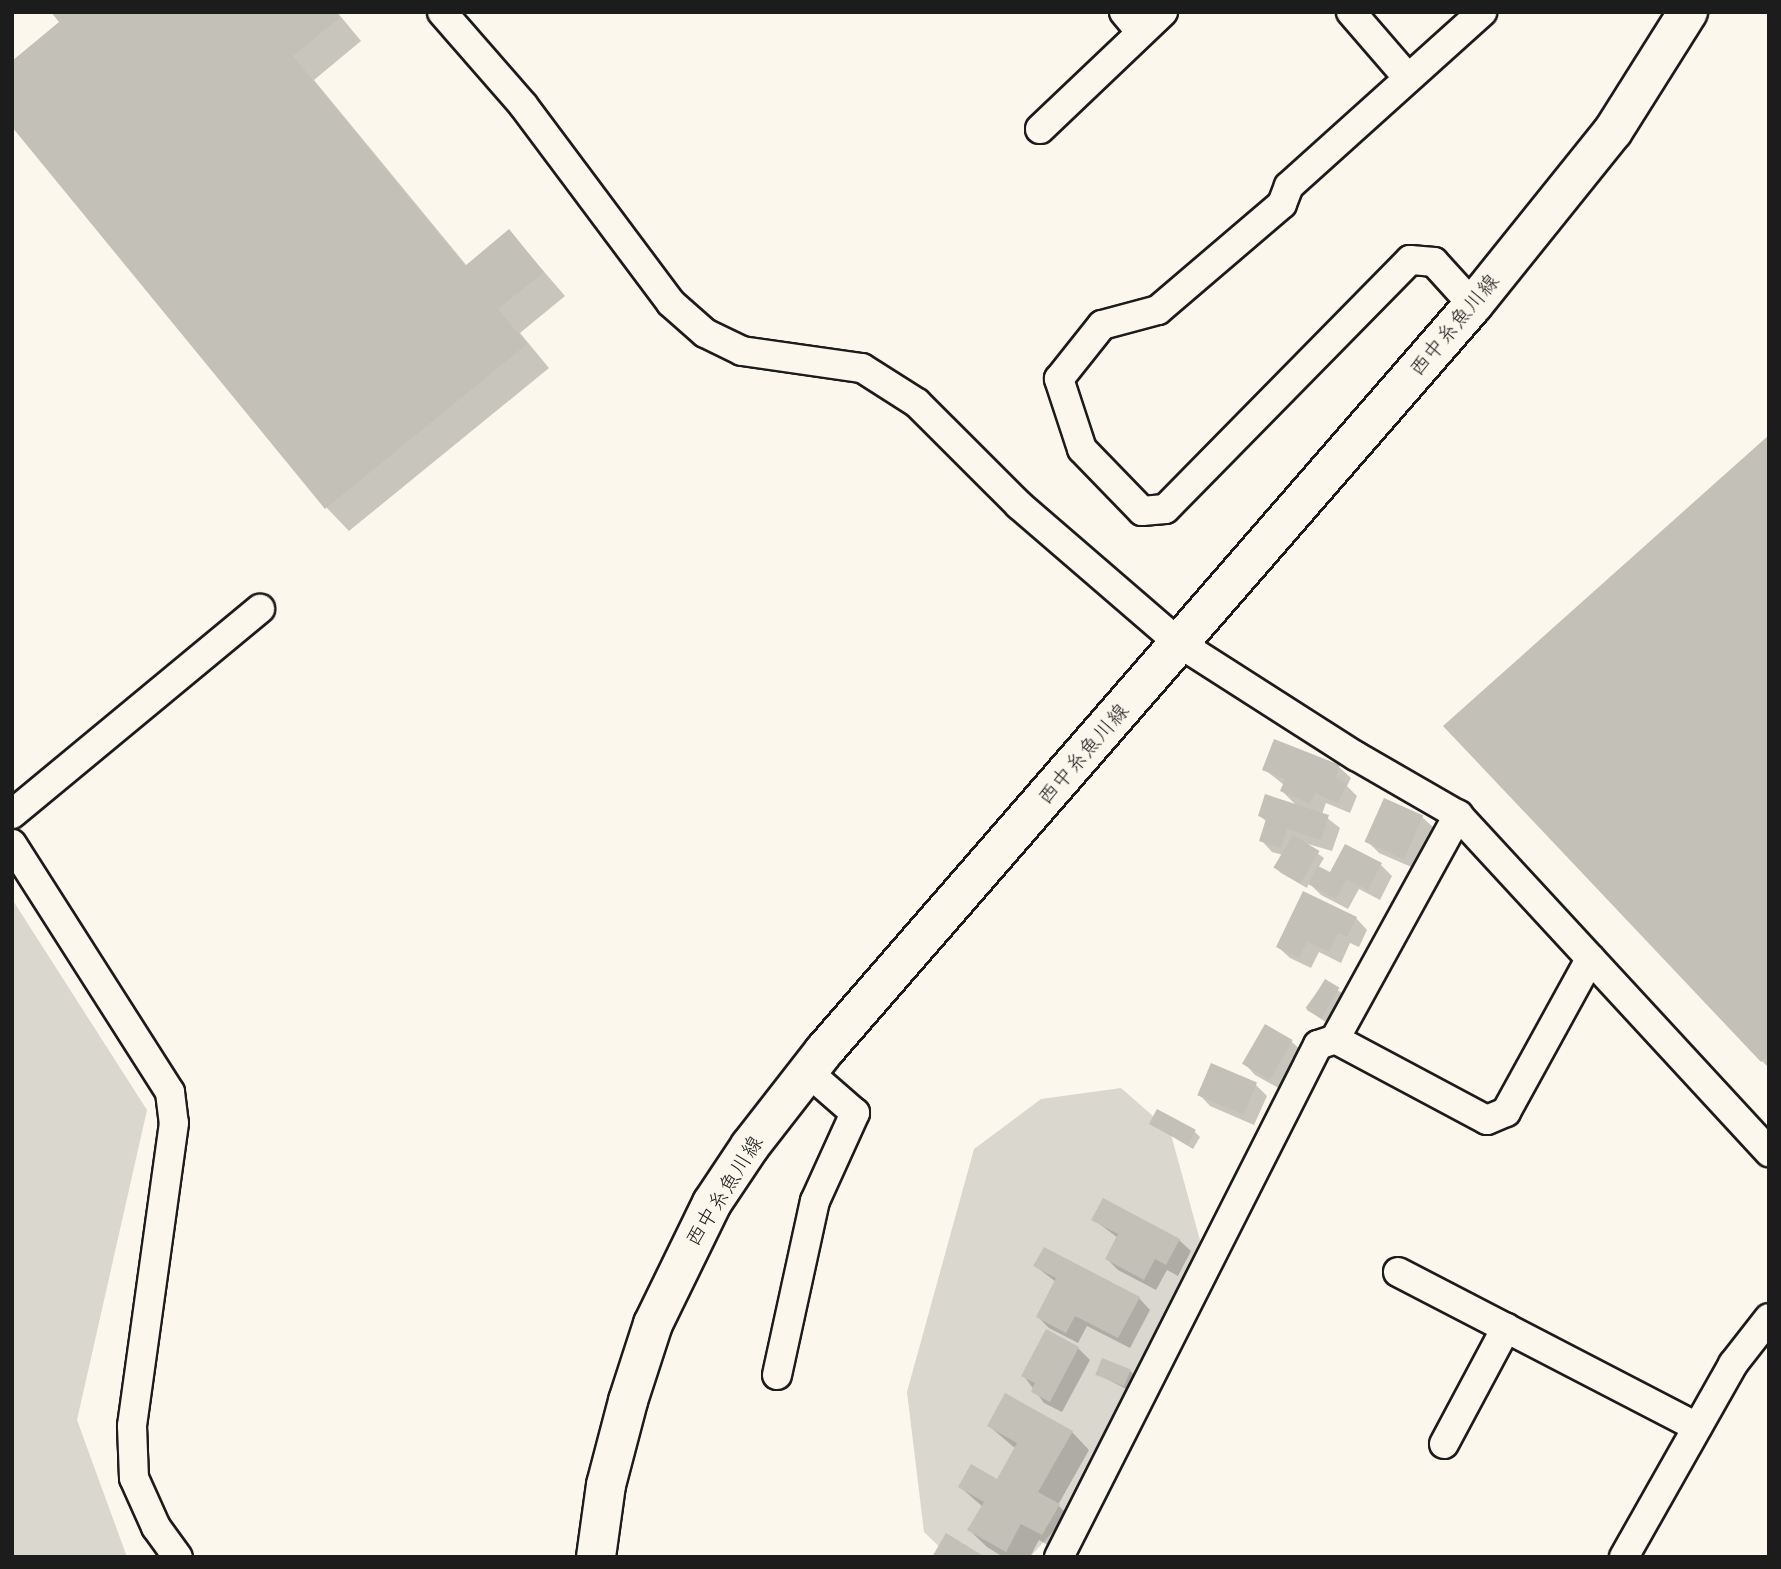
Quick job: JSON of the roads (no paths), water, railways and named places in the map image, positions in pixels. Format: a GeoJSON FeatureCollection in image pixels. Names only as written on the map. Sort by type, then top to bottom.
{"type":"FeatureCollection","features":[{"type":"Feature","properties":{"kind":"main road","name":"西中糸魚川線"},"geometry":{"type":"LineString","coordinates":[[596,1557],[606,1485],[628,1401],[653,1324],[712,1203],[750,1146],[808,1072],[1473,305],[1613,131],[1688,12]]}},
{"type":"Feature","properties":{"kind":"street"},"geometry":{"type":"LineString","coordinates":[[442,12],[523,105],[670,303],[705,333],[742,351],[862,369],[916,403],[1019,505],[1179,643],[1356,756],[1458,815],[1769,1152]]}},
{"type":"Feature","properties":{"kind":"street"},"geometry":{"type":"LineString","coordinates":[[1040,129],[1133,22],[1163,12]]}},
{"type":"Feature","properties":{"kind":"street"},"geometry":{"type":"LineString","coordinates":[[1351,12],[1408,78]]}},
{"type":"Feature","properties":{"kind":"street"},"geometry":{"type":"LineString","coordinates":[[1473,305],[1434,262],[1409,260],[1165,509],[1142,512],[1082,449],[1059,379],[1102,325],[1158,310],[1282,204],[1289,186],[1482,12]]}},
{"type":"Feature","properties":{"kind":"street"},"geometry":{"type":"LineString","coordinates":[[12,814],[260,610]]}},
{"type":"Feature","properties":{"kind":"street"},"geometry":{"type":"LineString","coordinates":[[1059,1557],[1318,1045],[1335,1039],[1458,815]]}},
{"type":"Feature","properties":{"kind":"street"},"geometry":{"type":"LineString","coordinates":[[12,844],[170,1092],[174,1123],[132,1426],[134,1478],[156,1527],[178,1557]]}},
{"type":"Feature","properties":{"kind":"street"},"geometry":{"type":"LineString","coordinates":[[1335,1039],[1487,1120],[1506,1112],[1590,959]]}},
{"type":"Feature","properties":{"kind":"street"},"geometry":{"type":"LineString","coordinates":[[777,1375],[816,1201],[855,1113],[808,1072]]}},
{"type":"Feature","properties":{"kind":"street"},"geometry":{"type":"LineString","coordinates":[[1398,1272],[1698,1427]]}},
{"type":"Feature","properties":{"kind":"street"},"geometry":{"type":"LineString","coordinates":[[1624,1557],[1733,1364],[1769,1318]]}},
{"type":"Feature","properties":{"kind":"street"},"geometry":{"type":"LineString","coordinates":[[1444,1444],[1506,1328]]}}]}
